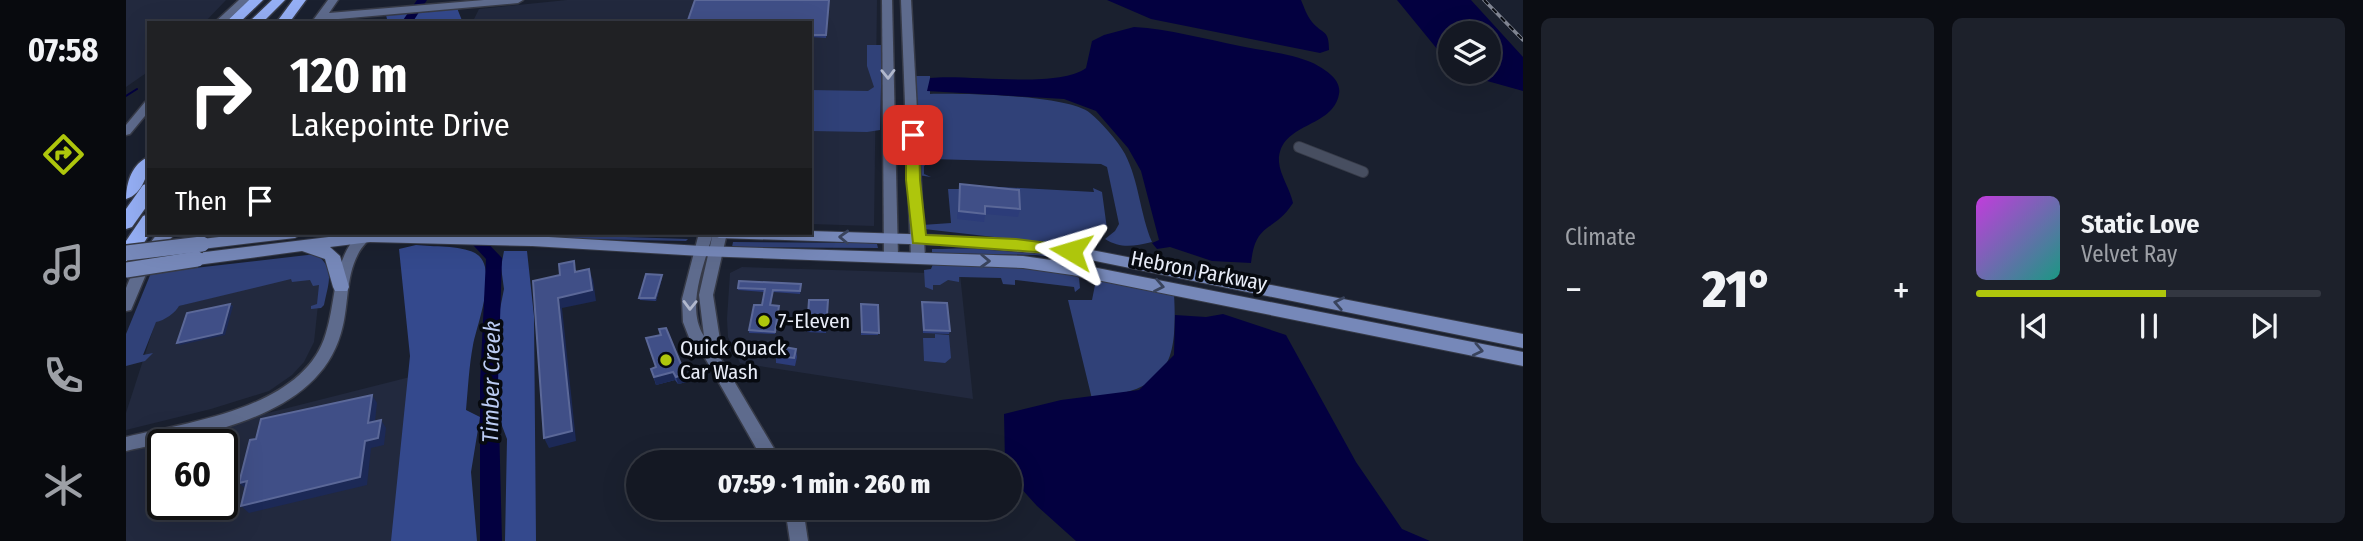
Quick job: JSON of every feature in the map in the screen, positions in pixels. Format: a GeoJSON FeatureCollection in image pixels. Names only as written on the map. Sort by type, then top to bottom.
{"type":"FeatureCollection","features":[{"type":"Feature","properties":{"kind":"highway"},"geometry":{"type":"LineString","coordinates":[[233,21],[257,0]]}},
{"type":"Feature","properties":{"kind":"highway"},"geometry":{"type":"LineString","coordinates":[[255,21],[271,0]]}},
{"type":"Feature","properties":{"kind":"highway"},"geometry":{"type":"LineString","coordinates":[[255,21],[279,0]]}},
{"type":"Feature","properties":{"kind":"highway"},"geometry":{"type":"LineString","coordinates":[[272,21],[289,0]]}},
{"type":"Feature","properties":{"kind":"highway"},"geometry":{"type":"LineString","coordinates":[[284,21],[300,0]]}},
{"type":"Feature","properties":{"kind":"highway"},"geometry":{"type":"LineString","coordinates":[[299,21],[312,0]]}},
{"type":"Feature","properties":{"kind":"highway"},"geometry":{"type":"LineString","coordinates":[[126,193],[147,165]]}},
{"type":"Feature","properties":{"kind":"highway"},"geometry":{"type":"LineString","coordinates":[[126,223],[147,194]]}},
{"type":"Feature","properties":{"kind":"highway"},"geometry":{"type":"LineString","coordinates":[[126,255],[147,223]]}},
{"type":"Feature","properties":{"kind":"main road"},"geometry":{"type":"LineString","coordinates":[[221,21],[244,0]]}},
{"type":"Feature","properties":{"kind":"main road"},"geometry":{"type":"LineString","coordinates":[[319,19],[333,0]]}},
{"type":"Feature","properties":{"kind":"main road"},"geometry":{"type":"LineString","coordinates":[[319,19],[387,10],[518,0]]}},
{"type":"Feature","properties":{"kind":"main road"},"geometry":{"type":"LineString","coordinates":[[887,0],[891,257]]}},
{"type":"Feature","properties":{"kind":"main road"},"geometry":{"type":"LineString","coordinates":[[906,0],[918,258]]}},
{"type":"Feature","properties":{"kind":"main road"},"geometry":{"type":"LineString","coordinates":[[888,42],[908,41]]}},
{"type":"Feature","properties":{"kind":"main road"},"geometry":{"type":"LineString","coordinates":[[126,132],[147,106]]}},
{"type":"Feature","properties":{"kind":"main road"},"geometry":{"type":"LineString","coordinates":[[126,270],[200,251],[284,235]]}},
{"type":"Feature","properties":{"kind":"main road"},"geometry":{"type":"LineString","coordinates":[[126,444],[231,418],[291,391],[311,375],[334,334],[341,287],[351,255],[365,235]]}},
{"type":"Feature","properties":{"kind":"main road","name":"Hebron Parkway"},"geometry":{"type":"LineString","coordinates":[[227,255],[365,235],[1028,263],[1092,273],[1523,359]]}},
{"type":"Feature","properties":{"kind":"main road"},"geometry":{"type":"LineString","coordinates":[[706,235],[708,250]]}},
{"type":"Feature","properties":{"kind":"main road"},"geometry":{"type":"LineString","coordinates":[[719,235],[708,250],[689,299],[691,322],[695,336],[710,354],[766,450]]}},
{"type":"Feature","properties":{"kind":"main road","name":"Hebron Parkway"},"geometry":{"type":"LineString","coordinates":[[776,235],[1016,244],[1093,255],[1523,341]]}},
{"type":"Feature","properties":{"kind":"main road"},"geometry":{"type":"LineString","coordinates":[[126,306],[140,271],[162,237]]}},
{"type":"Feature","properties":{"kind":"main road"},"geometry":{"type":"LineString","coordinates":[[126,255],[200,251],[241,258],[312,249],[332,256],[341,287]]}},
{"type":"Feature","properties":{"kind":"main road"},"geometry":{"type":"LineString","coordinates":[[1092,273],[1093,255]]}},
{"type":"Feature","properties":{"kind":"main road"},"geometry":{"type":"LineString","coordinates":[[1406,316],[1415,337]]}},
{"type":"Feature","properties":{"kind":"main road"},"geometry":{"type":"LineString","coordinates":[[1426,320],[1434,341]]}},
{"type":"Feature","properties":{"kind":"main road"},"geometry":{"type":"LineString","coordinates":[[796,520],[799,541]]}},
{"type":"Feature","properties":{"kind":"street"},"geometry":{"type":"LineString","coordinates":[[1299,146],[1363,172]]}},
{"type":"Feature","properties":{"kind":"shaded area"},"geometry":{"type":"Polygon","coordinates":[[[126,0],[226,0],[206,21],[147,21],[147,72],[126,87],[126,0]]]}},
{"type":"Feature","properties":{"kind":"shaded area"},"geometry":{"type":"Polygon","coordinates":[[[567,0],[877,0],[874,226],[812,224],[812,21],[473,21],[479,9],[567,0]]]}},
{"type":"Feature","properties":{"kind":"shaded area"},"geometry":{"type":"Polygon","coordinates":[[[1107,0],[1301,0],[1310,20],[1327,35],[1329,50],[1320,53],[1151,19],[1107,0]]]}},
{"type":"Feature","properties":{"kind":"shaded area"},"geometry":{"type":"Polygon","coordinates":[[[1397,0],[1471,0],[1490,21],[1438,21],[1438,50],[1397,0]]]}},
{"type":"Feature","properties":{"kind":"shaded area"},"geometry":{"type":"Polygon","coordinates":[[[457,8],[462,21],[388,21],[386,15],[457,8]]]}},
{"type":"Feature","properties":{"kind":"shaded area"},"geometry":{"type":"Polygon","coordinates":[[[1134,27],[1174,32],[1296,57],[1322,68],[1338,84],[1339,94],[1335,105],[1327,114],[1287,139],[1281,149],[1280,167],[1293,203],[1286,213],[1261,233],[1253,249],[1251,263],[1212,261],[1170,247],[1157,249],[1152,243],[1159,240],[1141,171],[1128,148],[1096,111],[1064,99],[927,91],[930,78],[1034,79],[1073,74],[1086,68],[1092,41],[1134,27]]]}},
{"type":"Feature","properties":{"kind":"shaded area"},"geometry":{"type":"Polygon","coordinates":[[[1501,33],[1523,57],[1523,91],[1498,84],[1501,84],[1501,33]]]}},
{"type":"Feature","properties":{"kind":"shaded area"},"geometry":{"type":"Polygon","coordinates":[[[867,45],[882,45],[880,130],[812,131],[812,90],[868,91],[874,87],[867,66],[867,45]]]}},
{"type":"Feature","properties":{"kind":"shaded area"},"geometry":{"type":"Polygon","coordinates":[[[913,76],[930,76],[930,94],[1038,99],[1060,102],[1090,113],[1109,132],[1125,154],[1152,242],[1122,245],[1105,239],[1119,224],[1107,167],[1101,164],[932,159],[924,166],[924,174],[931,177],[918,175],[913,76]]]}},
{"type":"Feature","properties":{"kind":"shaded area"},"geometry":{"type":"Polygon","coordinates":[[[962,185],[1094,192],[1093,188],[1102,192],[1107,229],[1089,236],[1087,245],[1080,247],[924,229],[922,225],[951,223],[948,189],[960,189],[962,185]]]}},
{"type":"Feature","properties":{"kind":"shaded area"},"geometry":{"type":"Polygon","coordinates":[[[531,235],[562,235],[688,239],[686,241],[532,238],[531,235]]]}},
{"type":"Feature","properties":{"kind":"shaded area"},"geometry":{"type":"Polygon","coordinates":[[[733,242],[866,243],[877,244],[878,248],[732,247],[733,242]]]}},
{"type":"Feature","properties":{"kind":"shaded area"},"geometry":{"type":"Polygon","coordinates":[[[416,245],[469,250],[482,260],[486,270],[485,296],[472,353],[466,410],[480,417],[471,472],[477,541],[391,541],[410,356],[399,249],[416,245]]]}},
{"type":"Feature","properties":{"kind":"shaded area"},"geometry":{"type":"Polygon","coordinates":[[[932,249],[1030,249],[1067,255],[1078,260],[1036,255],[932,253],[932,249]]]}},
{"type":"Feature","properties":{"kind":"shaded area"},"geometry":{"type":"Polygon","coordinates":[[[504,251],[527,251],[534,316],[536,541],[505,541],[507,439],[496,410],[494,376],[499,314],[504,289],[501,267],[504,251]]]}},
{"type":"Feature","properties":{"kind":"shaded area"},"geometry":{"type":"Polygon","coordinates":[[[316,254],[326,265],[329,277],[324,305],[321,308],[311,309],[311,306],[317,304],[319,285],[313,286],[310,280],[292,282],[291,279],[179,306],[169,316],[156,322],[143,355],[153,353],[145,361],[126,366],[126,334],[151,273],[316,254]]]}},
{"type":"Feature","properties":{"kind":"shaded area"},"geometry":{"type":"Polygon","coordinates":[[[933,264],[1009,265],[1052,269],[1079,278],[1080,288],[1075,292],[1074,287],[1015,280],[1015,285],[1003,284],[1001,278],[959,277],[959,282],[948,280],[940,285],[933,285],[933,290],[925,287],[924,270],[931,269],[933,264]]]}},
{"type":"Feature","properties":{"kind":"shaded area"},"geometry":{"type":"Polygon","coordinates":[[[742,267],[960,274],[973,399],[740,363],[728,337],[727,319],[730,273],[742,267]]]}},
{"type":"Feature","properties":{"kind":"shaded area"},"geometry":{"type":"Polygon","coordinates":[[[294,277],[321,277],[314,342],[304,362],[292,375],[269,391],[211,409],[126,430],[126,413],[159,311],[294,277]]]}},
{"type":"Feature","properties":{"kind":"shaded area"},"geometry":{"type":"Polygon","coordinates":[[[1096,280],[1174,294],[1175,319],[1170,357],[1163,370],[1152,381],[1117,395],[1092,399],[1068,300],[1092,300],[1096,280]]]}},
{"type":"Feature","properties":{"kind":"shaded area"},"geometry":{"type":"Polygon","coordinates":[[[1223,314],[1286,335],[1356,462],[1402,529],[1430,541],[1076,541],[1037,506],[1022,489],[1022,450],[1005,450],[1004,414],[1061,400],[1139,390],[1174,355],[1175,315],[1206,317],[1223,314]]]}},
{"type":"Feature","properties":{"kind":"shaded area"},"geometry":{"type":"Polygon","coordinates":[[[935,334],[949,335],[951,358],[945,363],[924,361],[923,338],[935,338],[935,334]]]}},
{"type":"Feature","properties":{"kind":"shaded area"},"geometry":{"type":"Polygon","coordinates":[[[410,377],[393,541],[126,541],[126,449],[147,444],[147,520],[238,520],[238,429],[205,429],[410,377]]]}},
{"type":"Feature","properties":{"kind":"building"},"geometry":{"type":"Polygon","coordinates":[[[695,0],[829,0],[826,35],[812,35],[812,21],[688,21],[695,0]]]}},
{"type":"Feature","properties":{"kind":"building"},"geometry":{"type":"Polygon","coordinates":[[[960,184],[1019,190],[1020,209],[985,206],[985,214],[959,211],[960,184]]]}},
{"type":"Feature","properties":{"kind":"building"},"geometry":{"type":"Polygon","coordinates":[[[574,261],[575,272],[589,269],[592,290],[558,298],[572,431],[544,438],[533,281],[560,275],[559,264],[574,261]]]}},
{"type":"Feature","properties":{"kind":"building"},"geometry":{"type":"Polygon","coordinates":[[[646,274],[662,275],[655,298],[639,298],[646,274]]]}},
{"type":"Feature","properties":{"kind":"building"},"geometry":{"type":"Polygon","coordinates":[[[739,281],[801,284],[800,291],[773,290],[770,305],[779,306],[775,332],[749,330],[754,305],[762,305],[765,289],[738,288],[739,281]]]}},
{"type":"Feature","properties":{"kind":"building"},"geometry":{"type":"Polygon","coordinates":[[[809,300],[828,300],[826,330],[807,330],[809,300]]]}},
{"type":"Feature","properties":{"kind":"building"},"geometry":{"type":"Polygon","coordinates":[[[922,302],[947,303],[950,331],[924,330],[922,302]]]}},
{"type":"Feature","properties":{"kind":"building"},"geometry":{"type":"Polygon","coordinates":[[[230,304],[222,333],[177,343],[187,313],[230,304]]]}},
{"type":"Feature","properties":{"kind":"building"},"geometry":{"type":"Polygon","coordinates":[[[861,304],[878,305],[879,333],[862,332],[861,304]]]}},
{"type":"Feature","properties":{"kind":"building","name":"Quick Quack Car Wash"},"geometry":{"type":"Polygon","coordinates":[[[666,328],[685,374],[676,377],[673,372],[654,377],[651,369],[656,367],[646,338],[661,335],[659,329],[666,328]]]}},
{"type":"Feature","properties":{"kind":"building"},"geometry":{"type":"Polygon","coordinates":[[[778,346],[796,349],[794,358],[776,356],[778,346]]]}},
{"type":"Feature","properties":{"kind":"building"},"geometry":{"type":"Polygon","coordinates":[[[372,395],[368,423],[381,420],[378,438],[365,441],[360,477],[241,506],[247,481],[239,483],[250,440],[256,439],[261,419],[372,395]]]}},
{"type":"Feature","properties":{"kind":"waterway","name":"Timber Creek"},"geometry":{"type":"LineString","coordinates":[[407,21],[422,0]]}},
{"type":"Feature","properties":{"kind":"waterway"},"geometry":{"type":"LineString","coordinates":[[126,96],[137,89]]}},
{"type":"Feature","properties":{"kind":"waterway","name":"Timber Creek"},"geometry":{"type":"LineString","coordinates":[[471,235],[494,258],[489,383],[491,541]]}},
{"type":"Feature","properties":{"kind":"railway"},"geometry":{"type":"LineString","coordinates":[[1484,0],[1523,40]]}},
{"type":"Feature","properties":{"kind":"place","name":"7-Eleven"},"geometry":{"type":"Point","coordinates":[764,321]}},
{"type":"Feature","properties":{"kind":"place","name":"Quick Quack Car Wash"},"geometry":{"type":"Point","coordinates":[666,360]}},
{"type":"Feature","properties":{"kind":"route"},"geometry":{"type":"LineString","coordinates":[[913,135],[913,180],[919,240],[1016,244],[1071,251]]}}]}
